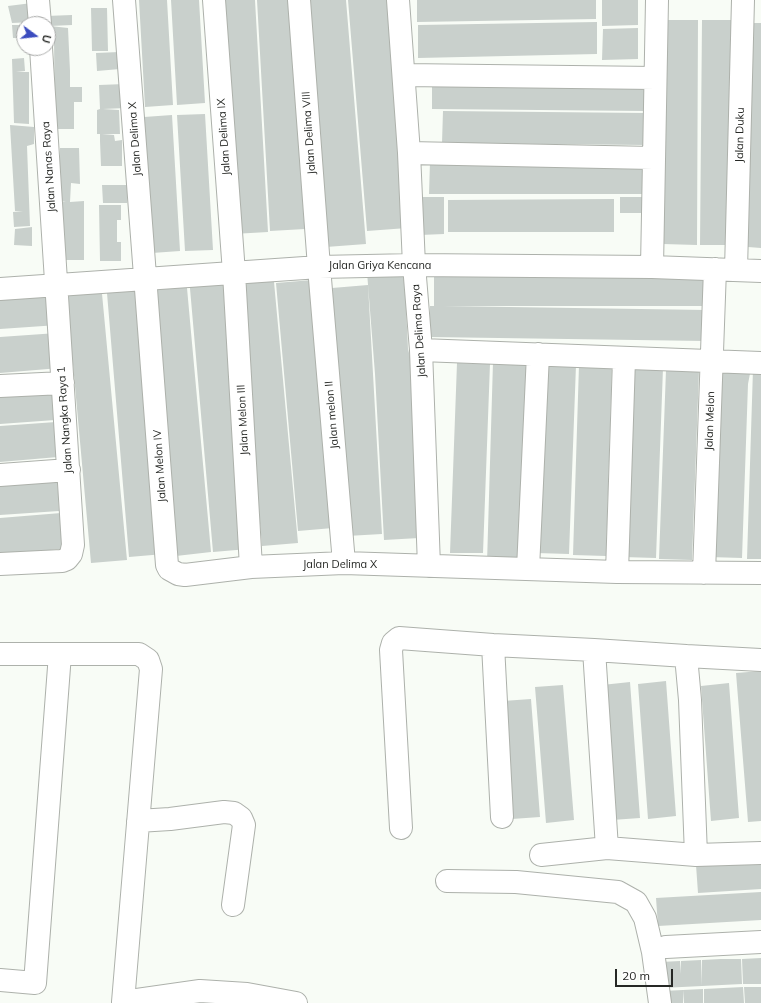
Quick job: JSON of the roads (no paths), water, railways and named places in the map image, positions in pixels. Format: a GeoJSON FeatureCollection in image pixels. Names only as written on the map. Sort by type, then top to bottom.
{"type":"FeatureCollection","features":[{"type":"Feature","properties":{"kind":"street"},"geometry":{"type":"LineString","coordinates":[[38,0],[39,16]]}},
{"type":"Feature","properties":{"kind":"street","name":"Jalan Delima X"},"geometry":{"type":"LineString","coordinates":[[124,0],[146,278]]}},
{"type":"Feature","properties":{"kind":"street","name":"Jalan Delima IX"},"geometry":{"type":"LineString","coordinates":[[214,0],[234,273]]}},
{"type":"Feature","properties":{"kind":"street","name":"Jalan Delima VIII"},"geometry":{"type":"LineString","coordinates":[[299,0],[319,267]]}},
{"type":"Feature","properties":{"kind":"street","name":"Jalan Delima Raya"},"geometry":{"type":"LineString","coordinates":[[398,0],[409,153],[414,266],[421,350],[429,566]]}},
{"type":"Feature","properties":{"kind":"street"},"geometry":{"type":"LineString","coordinates":[[652,267],[657,0]]}},
{"type":"Feature","properties":{"kind":"street","name":"Jalan Duku"},"geometry":{"type":"LineString","coordinates":[[736,270],[743,0]]}},
{"type":"Feature","properties":{"kind":"street","name":"Jalan Nanas Raya"},"geometry":{"type":"LineString","coordinates":[[43,56],[57,286]]}},
{"type":"Feature","properties":{"kind":"street"},"geometry":{"type":"LineString","coordinates":[[404,75],[655,78]]}},
{"type":"Feature","properties":{"kind":"street"},"geometry":{"type":"LineString","coordinates":[[409,153],[653,158]]}},
{"type":"Feature","properties":{"kind":"street","name":"Jalan Griya Kencana"},"geometry":{"type":"LineString","coordinates":[[0,289],[319,267],[652,267],[761,271]]}},
{"type":"Feature","properties":{"kind":"street","name":"Jalan melon II"},"geometry":{"type":"LineString","coordinates":[[319,267],[344,563]]}},
{"type":"Feature","properties":{"kind":"street","name":"Jalan Melon"},"geometry":{"type":"LineString","coordinates":[[704,573],[715,269]]}},
{"type":"Feature","properties":{"kind":"street","name":"Jalan Melon III"},"geometry":{"type":"LineString","coordinates":[[234,273],[251,566]]}},
{"type":"Feature","properties":{"kind":"street","name":"Jalan Melon IV"},"geometry":{"type":"LineString","coordinates":[[146,278],[167,565],[173,572],[185,575],[251,566]]}},
{"type":"Feature","properties":{"kind":"street","name":"Jalan Nangka Raya 1"},"geometry":{"type":"LineString","coordinates":[[0,564],[62,562],[71,554],[73,545],[57,286]]}},
{"type":"Feature","properties":{"kind":"street"},"geometry":{"type":"LineString","coordinates":[[421,350],[624,359],[761,363]]}},
{"type":"Feature","properties":{"kind":"street"},"geometry":{"type":"LineString","coordinates":[[528,569],[538,354]]}},
{"type":"Feature","properties":{"kind":"street"},"geometry":{"type":"LineString","coordinates":[[617,572],[624,359]]}},
{"type":"Feature","properties":{"kind":"street"},"geometry":{"type":"LineString","coordinates":[[0,386],[63,383]]}},
{"type":"Feature","properties":{"kind":"street"},"geometry":{"type":"LineString","coordinates":[[0,475],[69,470]]}},
{"type":"Feature","properties":{"kind":"street","name":"Jalan Delima X"},"geometry":{"type":"LineString","coordinates":[[251,566],[344,563],[617,572],[761,573]]}},
{"type":"Feature","properties":{"kind":"street"},"geometry":{"type":"LineString","coordinates":[[401,828],[391,650],[393,643],[399,638],[493,645],[761,660]]}},
{"type":"Feature","properties":{"kind":"street"},"geometry":{"type":"LineString","coordinates":[[493,645],[502,817]]}},
{"type":"Feature","properties":{"kind":"street"},"geometry":{"type":"LineString","coordinates":[[594,650],[607,848]]}},
{"type":"Feature","properties":{"kind":"street"},"geometry":{"type":"LineString","coordinates":[[0,654],[139,654],[148,660],[151,669],[123,1002],[247,994],[296,1003]]}},
{"type":"Feature","properties":{"kind":"street"},"geometry":{"type":"LineString","coordinates":[[0,980],[35,983],[60,654]]}},
{"type":"Feature","properties":{"kind":"street"},"geometry":{"type":"LineString","coordinates":[[686,656],[690,700],[696,855]]}},
{"type":"Feature","properties":{"kind":"street"},"geometry":{"type":"LineString","coordinates":[[138,821],[170,819],[224,812],[234,813],[241,818],[244,825],[233,905]]}},
{"type":"Feature","properties":{"kind":"street"},"geometry":{"type":"LineString","coordinates":[[541,854],[607,848],[696,855],[761,853]]}},
{"type":"Feature","properties":{"kind":"street"},"geometry":{"type":"LineString","coordinates":[[447,881],[516,882],[618,892],[636,902],[645,918],[653,952],[660,1003]]}},
{"type":"Feature","properties":{"kind":"street"},"geometry":{"type":"LineString","coordinates":[[666,947],[761,942]]}}]}
